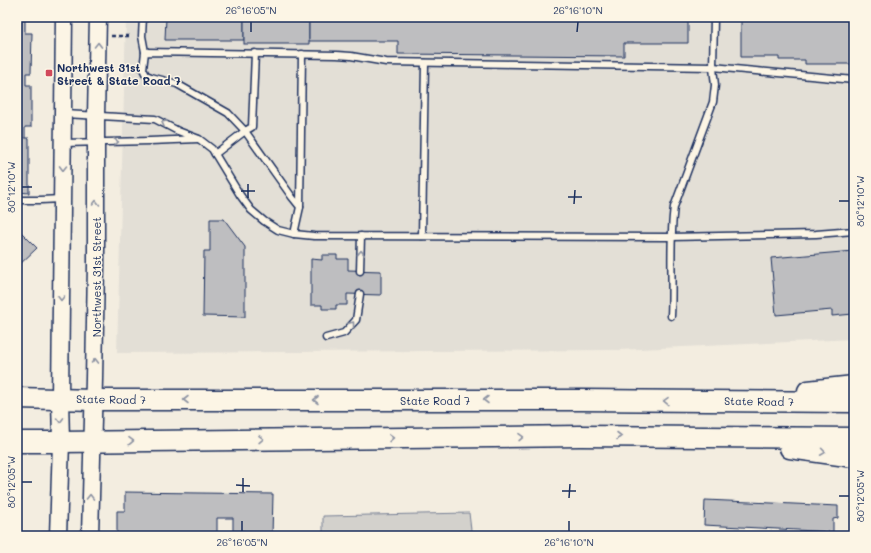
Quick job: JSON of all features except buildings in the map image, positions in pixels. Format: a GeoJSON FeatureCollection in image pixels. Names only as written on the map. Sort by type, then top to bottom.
{"type":"FeatureCollection","features":[{"type":"Feature","properties":{"kind":"main road"},"geometry":{"type":"LineString","coordinates":[[705,401],[854,386]]}},
{"type":"Feature","properties":{"kind":"main road","name":"State Road 7"},"geometry":{"type":"LineString","coordinates":[[17,398],[94,400],[581,400],[854,402]]}},
{"type":"Feature","properties":{"kind":"main road"},"geometry":{"type":"LineString","coordinates":[[17,442],[580,436],[854,438]]}},
{"type":"Feature","properties":{"kind":"main road"},"geometry":{"type":"LineString","coordinates":[[715,437],[854,457]]}},
{"type":"Feature","properties":{"kind":"street"},"geometry":{"type":"LineString","coordinates":[[58,536],[61,442],[60,398],[64,17]]}},
{"type":"Feature","properties":{"kind":"street","name":"Northwest 31st Street"},"geometry":{"type":"LineString","coordinates":[[90,536],[94,400],[98,17]]}},
{"type":"Feature","properties":{"kind":"lane"},"geometry":{"type":"LineString","coordinates":[[143,17],[142,36],[145,52],[143,70],[146,75],[177,84],[228,113],[245,132],[300,207]]}},
{"type":"Feature","properties":{"kind":"lane"},"geometry":{"type":"LineString","coordinates":[[671,316],[671,237],[674,207],[713,102],[715,85],[713,67],[714,17]]}},
{"type":"Feature","properties":{"kind":"lane"},"geometry":{"type":"LineString","coordinates":[[145,52],[337,55],[386,62],[713,67],[854,80]]}},
{"type":"Feature","properties":{"kind":"lane"},"geometry":{"type":"LineString","coordinates":[[215,154],[252,127],[255,53]]}},
{"type":"Feature","properties":{"kind":"lane"},"geometry":{"type":"LineString","coordinates":[[294,234],[300,207],[302,54]]}},
{"type":"Feature","properties":{"kind":"lane"},"geometry":{"type":"LineString","coordinates":[[422,236],[425,63]]}},
{"type":"Feature","properties":{"kind":"lane"},"geometry":{"type":"LineString","coordinates":[[64,114],[154,119],[178,131],[199,139],[212,149],[251,210],[278,230],[294,234],[314,236],[671,237],[816,234],[854,231]]}},
{"type":"Feature","properties":{"kind":"lane"},"geometry":{"type":"LineString","coordinates":[[63,143],[199,139]]}},
{"type":"Feature","properties":{"kind":"lane"},"geometry":{"type":"LineString","coordinates":[[17,200],[62,199]]}},
{"type":"Feature","properties":{"kind":"lane"},"geometry":{"type":"LineString","coordinates":[[360,271],[361,236]]}},
{"type":"Feature","properties":{"kind":"lane"},"geometry":{"type":"LineString","coordinates":[[326,338],[344,333],[356,320],[360,294]]}},
{"type":"Feature","properties":{"kind":"path"},"geometry":{"type":"LineString","coordinates":[[111,36],[130,36]]}},
{"type":"Feature","properties":{"kind":"shaded area"},"geometry":{"type":"Polygon","coordinates":[[[126,17],[854,17],[854,339],[618,350],[117,353],[126,17]]]}},
{"type":"Feature","properties":{"kind":"shaded area"},"geometry":{"type":"Polygon","coordinates":[[[469,513],[471,530],[468,536],[323,536],[323,516],[469,513]]]}},
{"type":"Feature","properties":{"kind":"place","name":"Northwest 31st Street & State Road 7"},"geometry":{"type":"Point","coordinates":[49,73]}}]}
